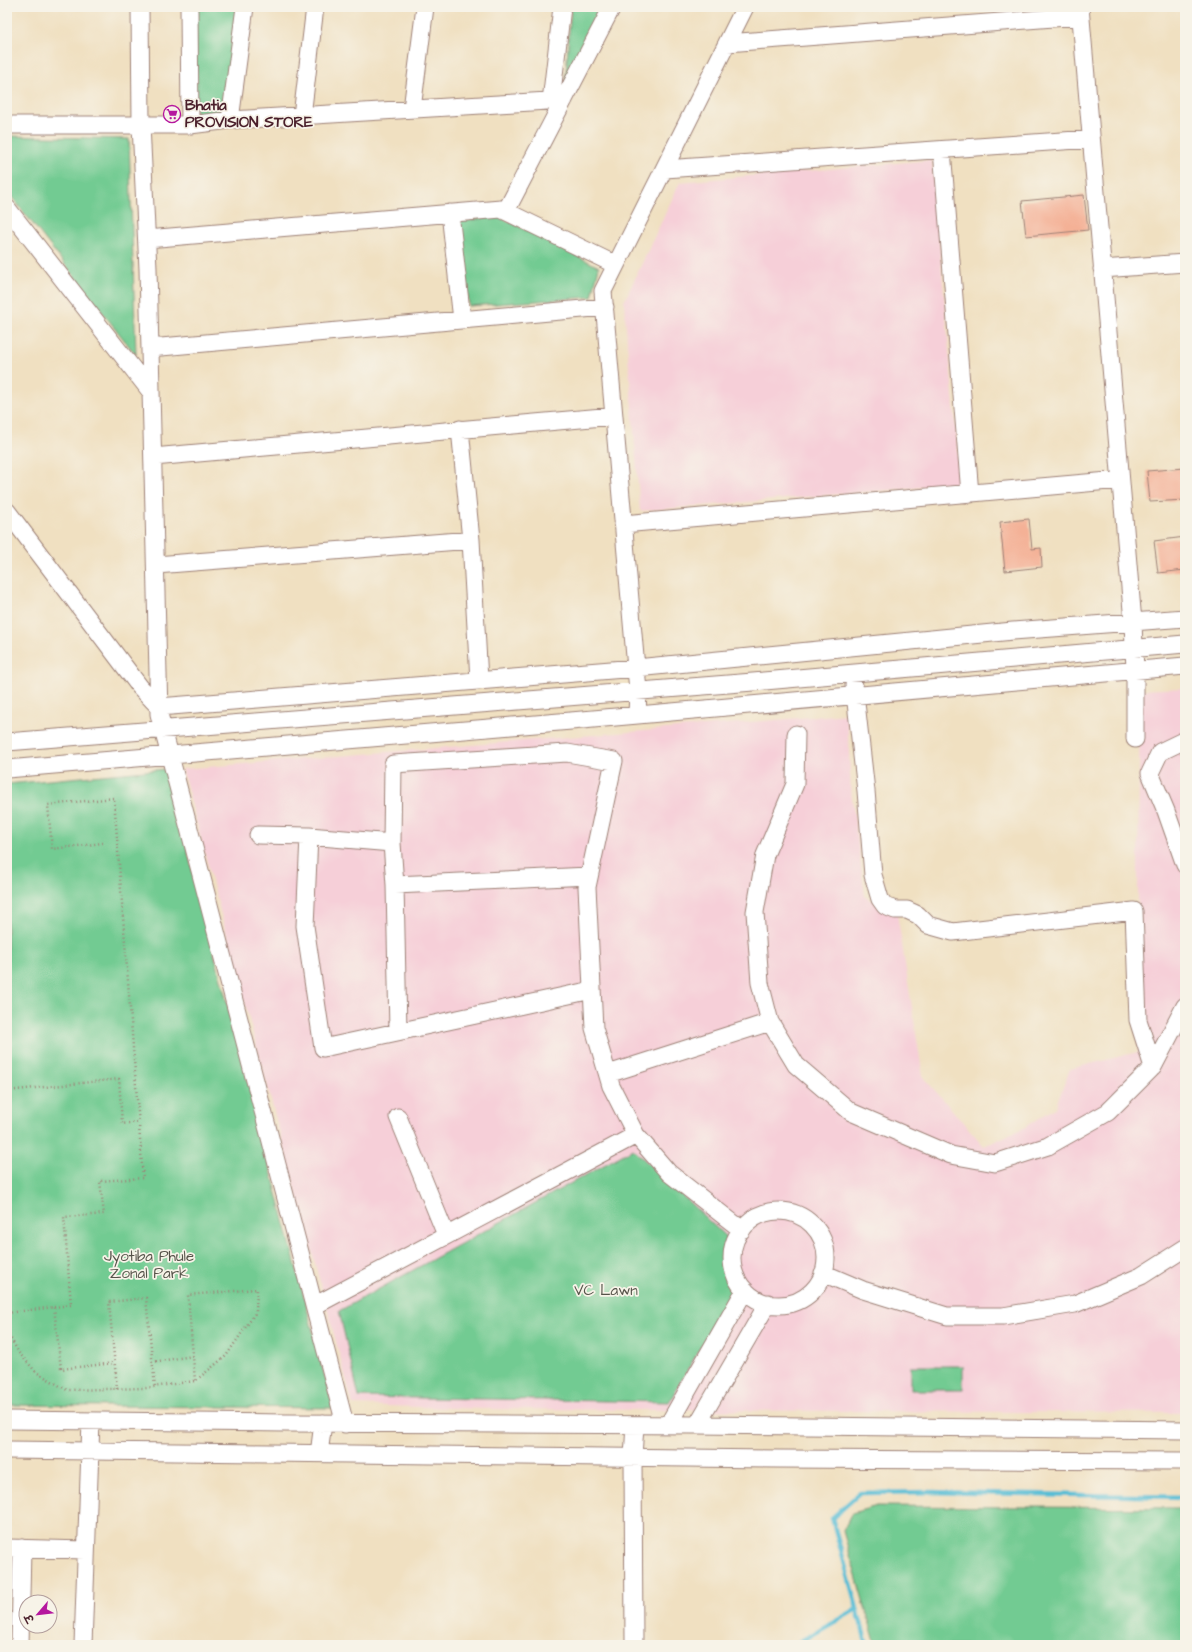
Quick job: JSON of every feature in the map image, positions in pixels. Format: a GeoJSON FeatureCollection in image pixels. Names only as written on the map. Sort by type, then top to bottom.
{"type":"FeatureCollection","features":[{"type":"Feature","properties":{"kind":"street"},"geometry":{"type":"LineString","coordinates":[[140,7],[141,125],[147,239],[159,706],[163,729],[345,1424]]}},
{"type":"Feature","properties":{"kind":"street"},"geometry":{"type":"LineString","coordinates":[[189,7],[190,124]]}},
{"type":"Feature","properties":{"kind":"street"},"geometry":{"type":"LineString","coordinates":[[230,120],[245,7]]}},
{"type":"Feature","properties":{"kind":"street"},"geometry":{"type":"LineString","coordinates":[[302,116],[315,7]]}},
{"type":"Feature","properties":{"kind":"street"},"geometry":{"type":"LineString","coordinates":[[412,109],[425,7]]}},
{"type":"Feature","properties":{"kind":"street"},"geometry":{"type":"LineString","coordinates":[[557,101],[562,7]]}},
{"type":"Feature","properties":{"kind":"street"},"geometry":{"type":"LineString","coordinates":[[506,211],[557,101],[612,7]]}},
{"type":"Feature","properties":{"kind":"street"},"geometry":{"type":"LineString","coordinates":[[637,715],[638,691],[603,292],[745,7]]}},
{"type":"Feature","properties":{"kind":"street"},"geometry":{"type":"LineString","coordinates":[[727,43],[1080,12],[1133,622],[1135,739]]}},
{"type":"Feature","properties":{"kind":"street"},"geometry":{"type":"LineString","coordinates":[[7,125],[190,124],[230,120],[557,101]]}},
{"type":"Feature","properties":{"kind":"street"},"geometry":{"type":"LineString","coordinates":[[665,169],[1091,139]]}},
{"type":"Feature","properties":{"kind":"street"},"geometry":{"type":"LineString","coordinates":[[942,150],[970,494]]}},
{"type":"Feature","properties":{"kind":"street"},"geometry":{"type":"LineString","coordinates":[[7,208],[151,392]]}},
{"type":"Feature","properties":{"kind":"street"},"geometry":{"type":"LineString","coordinates":[[147,239],[502,209],[616,265]]}},
{"type":"Feature","properties":{"kind":"street"},"geometry":{"type":"LineString","coordinates":[[450,213],[462,320]]}},
{"type":"Feature","properties":{"kind":"street"},"geometry":{"type":"LineString","coordinates":[[1102,270],[1185,263]]}},
{"type":"Feature","properties":{"kind":"street"},"geometry":{"type":"LineString","coordinates":[[150,348],[605,307]]}},
{"type":"Feature","properties":{"kind":"street"},"geometry":{"type":"LineString","coordinates":[[153,457],[614,416]]}},
{"type":"Feature","properties":{"kind":"street"},"geometry":{"type":"LineString","coordinates":[[460,429],[471,540],[479,680]]}},
{"type":"Feature","properties":{"kind":"street"},"geometry":{"type":"LineString","coordinates":[[623,524],[1120,480]]}},
{"type":"Feature","properties":{"kind":"street"},"geometry":{"type":"LineString","coordinates":[[7,511],[140,687],[159,706],[636,668],[1014,631],[1185,618]]}},
{"type":"Feature","properties":{"kind":"street"},"geometry":{"type":"LineString","coordinates":[[156,565],[471,540]]}},
{"type":"Feature","properties":{"kind":"street"},"geometry":{"type":"LineString","coordinates":[[7,742],[638,691],[1185,644]]}},
{"type":"Feature","properties":{"kind":"street"},"geometry":{"type":"LineString","coordinates":[[7,769],[856,696],[1185,666]]}},
{"type":"Feature","properties":{"kind":"street"},"geometry":{"type":"LineString","coordinates":[[852,673],[856,696],[874,875],[880,899],[885,906],[895,910],[907,910],[918,915],[928,926],[953,932],[1134,911],[1138,1020],[1153,1067]]}},
{"type":"Feature","properties":{"kind":"street"},"geometry":{"type":"LineString","coordinates":[[796,734],[795,784],[765,855],[756,912],[760,983],[770,1022],[796,1065],[851,1112],[950,1155],[995,1163],[1048,1146],[1108,1112],[1153,1067],[1185,1006]]}},
{"type":"Feature","properties":{"kind":"street"},"geometry":{"type":"LineString","coordinates":[[1185,740],[1160,752],[1150,773],[1166,811],[1185,865]]}},
{"type":"Feature","properties":{"kind":"street"},"geometry":{"type":"LineString","coordinates":[[398,1032],[396,885],[392,843],[393,764],[568,753],[614,761],[587,887],[594,1028],[611,1086],[636,1135],[668,1173],[742,1230]]}},
{"type":"Feature","properties":{"kind":"street"},"geometry":{"type":"LineString","coordinates":[[258,835],[309,836],[392,843]]}},
{"type":"Feature","properties":{"kind":"street"},"geometry":{"type":"LineString","coordinates":[[309,836],[305,926],[323,1048],[592,990]]}},
{"type":"Feature","properties":{"kind":"street"},"geometry":{"type":"LineString","coordinates":[[396,885],[589,876]]}},
{"type":"Feature","properties":{"kind":"street"},"geometry":{"type":"LineString","coordinates":[[608,1074],[770,1022]]}},
{"type":"Feature","properties":{"kind":"street"},"geometry":{"type":"LineString","coordinates":[[398,1117],[446,1235]]}},
{"type":"Feature","properties":{"kind":"street"},"geometry":{"type":"LineString","coordinates":[[314,1306],[636,1135]]}},
{"type":"Feature","properties":{"kind":"street"},"geometry":{"type":"LineString","coordinates":[[781,1211],[802,1216],[814,1226],[823,1242],[826,1260],[822,1278],[811,1293],[796,1302],[777,1305],[759,1300],[745,1290],[734,1271],[732,1256],[738,1236],[742,1230],[747,1223],[762,1214],[781,1211]]}},
{"type":"Feature","properties":{"kind":"street"},"geometry":{"type":"LineString","coordinates":[[823,1273],[863,1290],[947,1316],[1003,1316],[1075,1304],[1142,1276],[1185,1248]]}},
{"type":"Feature","properties":{"kind":"street"},"geometry":{"type":"LineString","coordinates":[[668,1425],[745,1290]]}},
{"type":"Feature","properties":{"kind":"street"},"geometry":{"type":"LineString","coordinates":[[697,1425],[768,1303]]}},
{"type":"Feature","properties":{"kind":"street"},"geometry":{"type":"LineString","coordinates":[[7,1420],[1185,1430]]}},
{"type":"Feature","properties":{"kind":"street"},"geometry":{"type":"LineString","coordinates":[[83,1645],[91,1421]]}},
{"type":"Feature","properties":{"kind":"street"},"geometry":{"type":"LineString","coordinates":[[319,1454],[323,1423]]}},
{"type":"Feature","properties":{"kind":"street"},"geometry":{"type":"LineString","coordinates":[[634,1645],[633,1457],[635,1425]]}},
{"type":"Feature","properties":{"kind":"street"},"geometry":{"type":"LineString","coordinates":[[7,1450],[1185,1461]]}},
{"type":"Feature","properties":{"kind":"street"},"geometry":{"type":"LineString","coordinates":[[20,1645],[15,1548],[86,1550]]}},
{"type":"Feature","properties":{"kind":"path"},"geometry":{"type":"LineString","coordinates":[[7,1313],[71,1305],[64,1217],[104,1214],[100,1181],[143,1178],[137,1122],[114,798],[48,806],[52,849],[103,843]]}},
{"type":"Feature","properties":{"kind":"path"},"geometry":{"type":"LineString","coordinates":[[7,1091],[119,1080],[122,1124],[137,1122]]}},
{"type":"Feature","properties":{"kind":"path"},"geometry":{"type":"LineString","coordinates":[[7,1332],[19,1353],[36,1372],[67,1390],[155,1387],[195,1381],[226,1356],[256,1312],[256,1289],[188,1296],[195,1381]]}},
{"type":"Feature","properties":{"kind":"path"},"geometry":{"type":"LineString","coordinates":[[117,1389],[109,1302],[146,1298],[155,1387]]}},
{"type":"Feature","properties":{"kind":"path"},"geometry":{"type":"LineString","coordinates":[[54,1307],[61,1369],[114,1364]]}},
{"type":"Feature","properties":{"kind":"path"},"geometry":{"type":"LineString","coordinates":[[152,1362],[193,1356]]}},
{"type":"Feature","properties":{"kind":"shaded area"},"geometry":{"type":"Polygon","coordinates":[[[932,160],[961,484],[640,511],[624,302],[680,182],[932,160]]]}},
{"type":"Feature","properties":{"kind":"shaded area"},"geometry":{"type":"Polygon","coordinates":[[[1185,688],[1185,1413],[486,1409],[353,1405],[182,769],[847,714],[851,791],[865,897],[897,913],[923,1077],[984,1146],[1024,1128],[1055,1108],[1070,1069],[1138,1052],[1140,690],[1185,688]]]}},
{"type":"Feature","properties":{"kind":"green space"},"geometry":{"type":"Polygon","coordinates":[[[192,7],[245,7],[230,120],[196,117],[192,7]]]}},
{"type":"Feature","properties":{"kind":"green space"},"geometry":{"type":"Polygon","coordinates":[[[571,7],[612,7],[564,100],[571,7]]]}},
{"type":"Feature","properties":{"kind":"green space"},"geometry":{"type":"Polygon","coordinates":[[[7,136],[129,139],[136,355],[7,191],[7,136]]]}},
{"type":"Feature","properties":{"kind":"green space"},"geometry":{"type":"Polygon","coordinates":[[[498,216],[599,267],[592,297],[469,306],[460,222],[498,216]]]}},
{"type":"Feature","properties":{"kind":"green space","name":"Jyotiba Phule Zonal Park"},"geometry":{"type":"Polygon","coordinates":[[[166,769],[333,1408],[7,1405],[7,784],[166,769]]]}},
{"type":"Feature","properties":{"kind":"green space","name":"VC Lawn"},"geometry":{"type":"Polygon","coordinates":[[[633,1149],[726,1237],[724,1269],[733,1291],[669,1402],[359,1397],[339,1311],[633,1149]]]}},
{"type":"Feature","properties":{"kind":"green space"},"geometry":{"type":"Polygon","coordinates":[[[911,1366],[963,1366],[963,1390],[911,1390],[911,1366]]]}},
{"type":"Feature","properties":{"kind":"green space"},"geometry":{"type":"Polygon","coordinates":[[[877,1506],[1185,1508],[1185,1645],[876,1645],[843,1531],[852,1513],[877,1506]]]}},
{"type":"Feature","properties":{"kind":"building"},"geometry":{"type":"Polygon","coordinates":[[[1084,195],[1088,230],[1026,236],[1022,201],[1084,195]]]}},
{"type":"Feature","properties":{"kind":"building"},"geometry":{"type":"Polygon","coordinates":[[[1185,468],[1185,500],[1150,502],[1147,471],[1185,468]]]}},
{"type":"Feature","properties":{"kind":"building"},"geometry":{"type":"Polygon","coordinates":[[[1029,519],[1032,549],[1041,548],[1042,567],[1005,571],[1000,522],[1029,519]]]}},
{"type":"Feature","properties":{"kind":"building"},"geometry":{"type":"Polygon","coordinates":[[[1185,537],[1185,570],[1158,573],[1154,541],[1185,537]]]}},
{"type":"Feature","properties":{"kind":"waterway"},"geometry":{"type":"LineString","coordinates":[[867,1645],[832,1518],[860,1493],[929,1492],[1185,1497]]}},
{"type":"Feature","properties":{"kind":"waterway"},"geometry":{"type":"LineString","coordinates":[[794,1645],[857,1609]]}},
{"type":"Feature","properties":{"kind":"place","name":"Bhatia PROVISION STORE"},"geometry":{"type":"Point","coordinates":[172,114]}}]}
